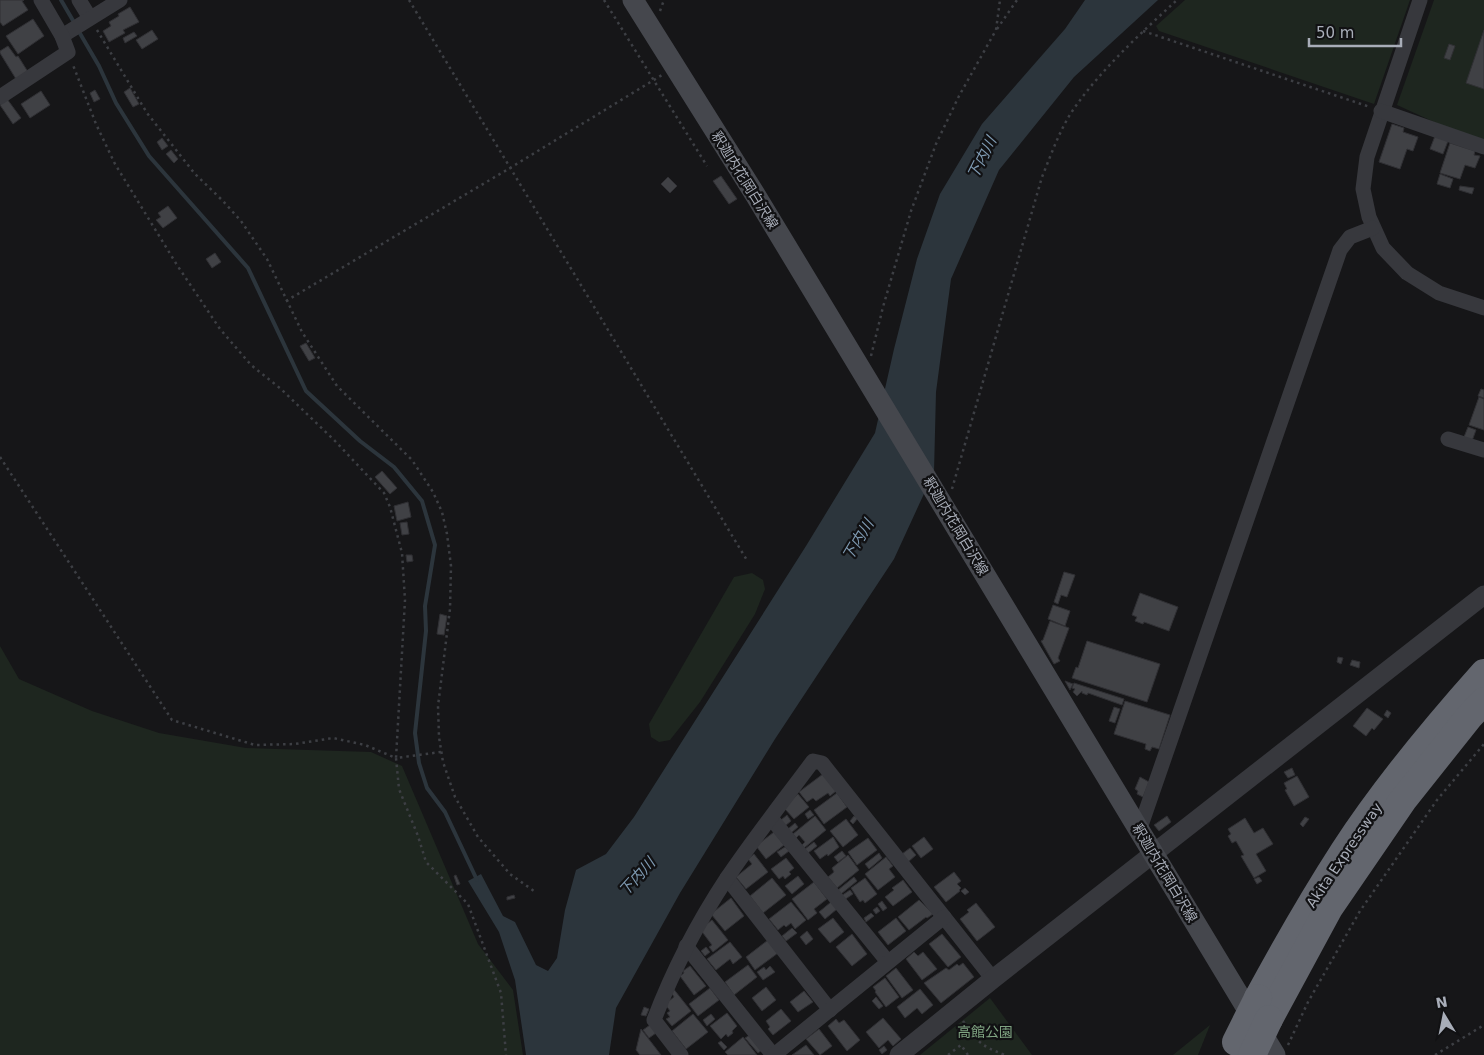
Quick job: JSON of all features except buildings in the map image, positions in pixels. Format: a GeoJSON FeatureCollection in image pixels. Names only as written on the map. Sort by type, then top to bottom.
{"type":"FeatureCollection","features":[{"type":"Feature","properties":{"kind":"highway","name":"Akita Expressway"},"geometry":{"type":"LineString","coordinates":[[1240,1051],[1263,1009],[1313,900],[1345,850],[1412,757],[1484,673]]}},
{"type":"Feature","properties":{"kind":"highway","name":"Akita Expressway"},"geometry":{"type":"LineString","coordinates":[[1263,1009],[1403,800],[1484,701]]}},
{"type":"Feature","properties":{"kind":"main road","name":"釈迦内花岡白沢線"},"geometry":{"type":"LineString","coordinates":[[633,0],[756,196],[1153,854],[1281,1051]]}},
{"type":"Feature","properties":{"kind":"street"},"geometry":{"type":"LineString","coordinates":[[0,97],[68,52],[66,34],[41,0]]}},
{"type":"Feature","properties":{"kind":"street"},"geometry":{"type":"LineString","coordinates":[[79,0],[87,19]]}},
{"type":"Feature","properties":{"kind":"street"},"geometry":{"type":"LineString","coordinates":[[66,34],[87,19],[120,0]]}},
{"type":"Feature","properties":{"kind":"street"},"geometry":{"type":"LineString","coordinates":[[1420,0],[1367,157],[1363,189],[1369,217],[1383,248],[1407,273],[1439,293],[1484,308]]}},
{"type":"Feature","properties":{"kind":"street"},"geometry":{"type":"LineString","coordinates":[[1381,111],[1484,147]]}},
{"type":"Feature","properties":{"kind":"street"},"geometry":{"type":"LineString","coordinates":[[1140,830],[1340,250],[1350,238],[1373,228]]}},
{"type":"Feature","properties":{"kind":"street"},"geometry":{"type":"LineString","coordinates":[[1448,439],[1484,450]]}},
{"type":"Feature","properties":{"kind":"street"},"geometry":{"type":"LineString","coordinates":[[898,1055],[1484,595]]}},
{"type":"Feature","properties":{"kind":"street"},"geometry":{"type":"LineString","coordinates":[[681,1055],[654,1020],[686,946],[727,878],[813,761],[822,763],[993,979]]}},
{"type":"Feature","properties":{"kind":"street"},"geometry":{"type":"LineString","coordinates":[[771,818],[888,962]]}},
{"type":"Feature","properties":{"kind":"street"},"geometry":{"type":"LineString","coordinates":[[727,878],[830,1010]]}},
{"type":"Feature","properties":{"kind":"street"},"geometry":{"type":"LineString","coordinates":[[686,946],[773,1055],[944,917]]}},
{"type":"Feature","properties":{"kind":"path"},"geometry":{"type":"LineString","coordinates":[[409,0],[748,562]]}},
{"type":"Feature","properties":{"kind":"path"},"geometry":{"type":"LineString","coordinates":[[604,0],[707,166]]}},
{"type":"Feature","properties":{"kind":"path"},"geometry":{"type":"LineString","coordinates":[[996,30],[1000,0]]}},
{"type":"Feature","properties":{"kind":"path"},"geometry":{"type":"LineString","coordinates":[[867,381],[884,307],[911,211],[936,144],[959,96],[996,30],[1017,0]]}},
{"type":"Feature","properties":{"kind":"path"},"geometry":{"type":"LineString","coordinates":[[943,505],[1042,176],[1062,130],[1071,113],[1103,73],[1143,31],[1177,0]]}},
{"type":"Feature","properties":{"kind":"path"},"geometry":{"type":"LineString","coordinates":[[87,19],[147,113],[195,174],[241,221],[267,259],[302,332],[338,386],[412,460],[433,492],[442,512],[451,566],[450,609],[438,706],[441,751],[455,797],[478,837],[510,874],[534,891]]}},
{"type":"Feature","properties":{"kind":"path"},"geometry":{"type":"LineString","coordinates":[[1143,31],[1381,111]]}},
{"type":"Feature","properties":{"kind":"path"},"geometry":{"type":"LineString","coordinates":[[68,52],[96,124],[116,164],[177,264],[220,329],[251,365],[281,389],[384,493],[390,507],[402,553],[405,600],[396,758],[399,789],[418,836],[426,862],[468,904],[501,994],[506,1055]]}},
{"type":"Feature","properties":{"kind":"path"},"geometry":{"type":"LineString","coordinates":[[286,301],[675,67]]}},
{"type":"Feature","properties":{"kind":"path"},"geometry":{"type":"LineString","coordinates":[[0,457],[172,720],[255,745],[295,744],[332,738],[365,745],[396,758],[441,751]]}},
{"type":"Feature","properties":{"kind":"path"},"geometry":{"type":"LineString","coordinates":[[1281,1051],[1360,911],[1436,800],[1484,744]]}},
{"type":"Feature","properties":{"kind":"path"},"geometry":{"type":"LineString","coordinates":[[954,1010],[979,1044],[1004,1055]]}},
{"type":"Feature","properties":{"kind":"path"},"geometry":{"type":"LineString","coordinates":[[1435,1055],[1484,1025]]}},
{"type":"Feature","properties":{"kind":"path"},"geometry":{"type":"LineString","coordinates":[[948,1055],[960,1045],[968,1055]]}},
{"type":"Feature","properties":{"kind":"green space"},"geometry":{"type":"Polygon","coordinates":[[[1185,0],[1410,0],[1374,104],[1159,31],[1156,26],[1185,0]]]}},
{"type":"Feature","properties":{"kind":"green space"},"geometry":{"type":"Polygon","coordinates":[[[1434,0],[1484,0],[1484,143],[1397,105],[1434,0]]]}},
{"type":"Feature","properties":{"kind":"green space"},"geometry":{"type":"Polygon","coordinates":[[[752,573],[763,580],[765,589],[755,614],[700,702],[670,740],[659,742],[651,737],[649,724],[734,577],[752,573]]]}},
{"type":"Feature","properties":{"kind":"green space"},"geometry":{"type":"Polygon","coordinates":[[[0,646],[19,679],[92,711],[159,733],[246,748],[371,752],[402,766],[478,944],[513,990],[523,1055],[0,1055],[0,646]]]}},
{"type":"Feature","properties":{"kind":"green space","name":"高館公園"},"geometry":{"type":"Polygon","coordinates":[[[990,998],[1032,1055],[920,1055],[990,998]]]}},
{"type":"Feature","properties":{"kind":"green space"},"geometry":{"type":"Polygon","coordinates":[[[1210,1025],[1198,1055],[1173,1055],[1210,1025]]]}},
{"type":"Feature","properties":{"kind":"water","name":"下内川"},"geometry":{"type":"Polygon","coordinates":[[[1085,0],[1158,0],[1074,77],[999,170],[951,279],[936,392],[934,472],[894,559],[775,739],[680,893],[616,1008],[609,1055],[526,1055],[515,980],[499,932],[468,881],[481,874],[503,916],[515,922],[536,965],[548,971],[557,958],[565,910],[576,870],[606,854],[634,817],[806,546],[875,433],[917,259],[940,194],[982,124],[1065,29],[1085,0]]]}},
{"type":"Feature","properties":{"kind":"waterway"},"geometry":{"type":"LineString","coordinates":[[61,0],[75,24]]}},
{"type":"Feature","properties":{"kind":"waterway"},"geometry":{"type":"LineString","coordinates":[[78,30],[99,66],[116,103],[149,156],[248,268],[306,391],[360,441],[394,467],[422,501],[435,545],[425,606],[426,631],[415,733],[419,763],[427,788],[445,812],[477,880]]}}]}
